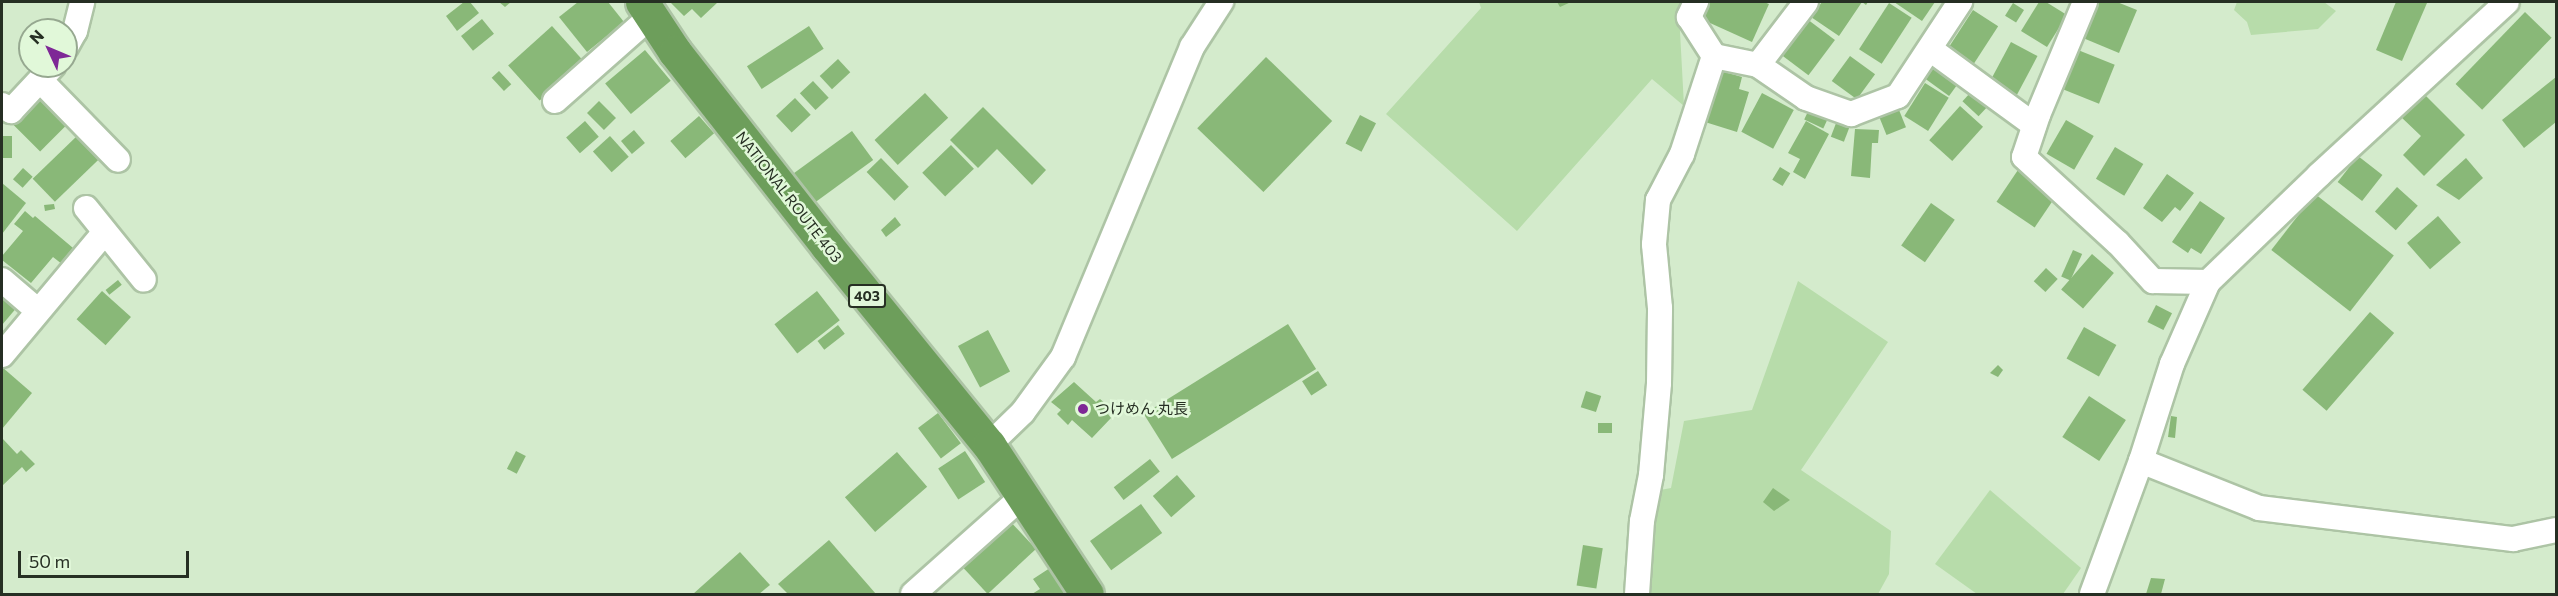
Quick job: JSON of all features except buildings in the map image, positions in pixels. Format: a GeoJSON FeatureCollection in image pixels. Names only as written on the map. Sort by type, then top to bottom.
{"type":"FeatureCollection","features":[{"type":"Feature","properties":{"kind":"highway","name":"NATIONAL ROUTE 403"},"geometry":{"type":"LineString","coordinates":[[647,9],[675,52],[813,228],[989,445],[1087,594]]}},
{"type":"Feature","properties":{"kind":"street"},"geometry":{"type":"LineString","coordinates":[[78,18],[81,2]]}},
{"type":"Feature","properties":{"kind":"street"},"geometry":{"type":"LineString","coordinates":[[989,445],[1023,412],[1063,357],[1191,47],[1221,2]]}},
{"type":"Feature","properties":{"kind":"street"},"geometry":{"type":"LineString","coordinates":[[1696,2],[1689,17],[1714,56],[1758,65],[1806,98],[1851,114],[1898,96],[1960,2]]}},
{"type":"Feature","properties":{"kind":"street"},"geometry":{"type":"LineString","coordinates":[[1758,65],[1806,2]]}},
{"type":"Feature","properties":{"kind":"street"},"geometry":{"type":"LineString","coordinates":[[2085,2],[2034,125],[2024,157],[2118,243],[2153,281],[2208,282]]}},
{"type":"Feature","properties":{"kind":"street"},"geometry":{"type":"LineString","coordinates":[[2092,594],[2141,462],[2172,364],[2208,282],[2319,175],[2507,2]]}},
{"type":"Feature","properties":{"kind":"street"},"geometry":{"type":"LineString","coordinates":[[555,101],[647,9]]}},
{"type":"Feature","properties":{"kind":"street"},"geometry":{"type":"LineString","coordinates":[[1930,49],[2034,125]]}},
{"type":"Feature","properties":{"kind":"street"},"geometry":{"type":"LineString","coordinates":[[1637,594],[1642,521],[1651,475],[1659,383],[1660,308],[1654,244],[1658,200],[1682,154],[1714,56]]}},
{"type":"Feature","properties":{"kind":"street"},"geometry":{"type":"LineString","coordinates":[[2,105],[11,111],[42,78]]}},
{"type":"Feature","properties":{"kind":"street"},"geometry":{"type":"LineString","coordinates":[[51,78],[118,160]]}},
{"type":"Feature","properties":{"kind":"street"},"geometry":{"type":"LineString","coordinates":[[86,208],[144,280]]}},
{"type":"Feature","properties":{"kind":"street"},"geometry":{"type":"LineString","coordinates":[[2,355],[105,232]]}},
{"type":"Feature","properties":{"kind":"street"},"geometry":{"type":"LineString","coordinates":[[2,280],[38,310]]}},
{"type":"Feature","properties":{"kind":"street"},"geometry":{"type":"LineString","coordinates":[[2141,462],[2259,508],[2513,539],[2556,530]]}},
{"type":"Feature","properties":{"kind":"street"},"geometry":{"type":"LineString","coordinates":[[913,594],[1022,497]]}},
{"type":"Feature","properties":{"kind":"green space"},"geometry":{"type":"Polygon","coordinates":[[[1479,2],[1683,2],[1679,13],[1684,106],[1652,79],[1517,231],[1386,114],[1481,8],[1479,2]]]}},
{"type":"Feature","properties":{"kind":"green space"},"geometry":{"type":"Polygon","coordinates":[[[2237,2],[2324,2],[2336,11],[2318,29],[2251,35],[2247,22],[2234,10],[2237,2]]]}},
{"type":"Feature","properties":{"kind":"green space"},"geometry":{"type":"Polygon","coordinates":[[[1798,281],[1888,342],[1801,470],[1891,531],[1889,574],[1878,594],[1626,594],[1655,491],[1671,488],[1684,421],[1752,410],[1798,281]]]}},
{"type":"Feature","properties":{"kind":"green space"},"geometry":{"type":"Polygon","coordinates":[[[1990,490],[2081,568],[2063,594],[1977,594],[1935,564],[1990,490]]]}},
{"type":"Feature","properties":{"kind":"place","name":"つけめん 丸長"},"geometry":{"type":"Point","coordinates":[1083,409]}}]}
